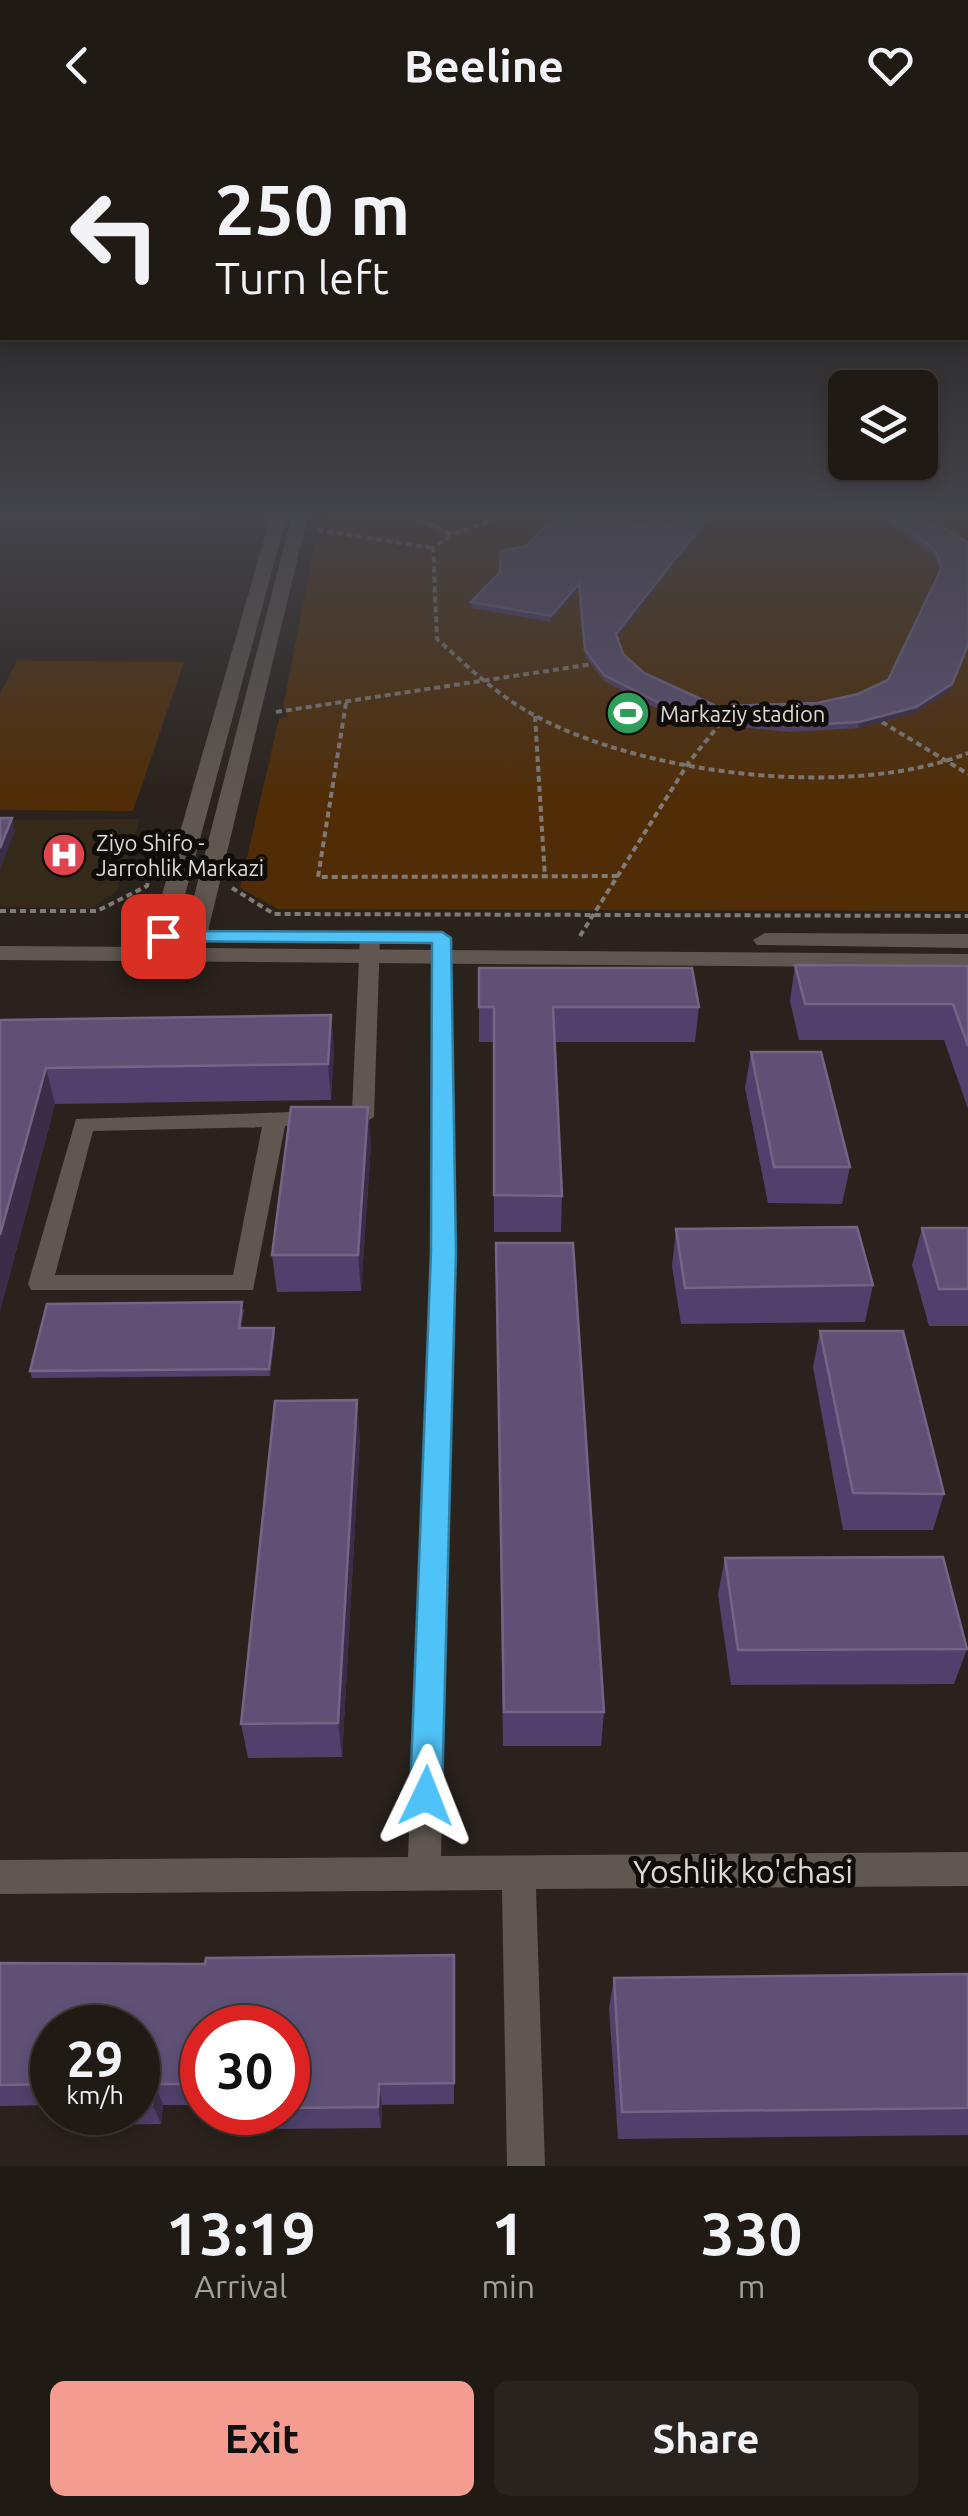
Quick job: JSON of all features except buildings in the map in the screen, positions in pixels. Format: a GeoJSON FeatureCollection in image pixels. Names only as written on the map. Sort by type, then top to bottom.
{"type":"FeatureCollection","features":[{"type":"Feature","properties":{"kind":"street"},"geometry":{"type":"LineString","coordinates":[[160,945],[253,610]]}},
{"type":"Feature","properties":{"kind":"street"},"geometry":{"type":"LineString","coordinates":[[193,945],[276,610]]}},
{"type":"Feature","properties":{"kind":"street"},"geometry":{"type":"LineString","coordinates":[[224,714],[250,714]]}},
{"type":"Feature","properties":{"kind":"street"},"geometry":{"type":"LineString","coordinates":[[0,937],[160,945],[442,946],[968,961]]}},
{"type":"Feature","properties":{"kind":"street"},"geometry":{"type":"LineString","coordinates":[[442,946],[578,938],[968,941]]}},
{"type":"Feature","properties":{"kind":"street"},"geometry":{"type":"LineString","coordinates":[[0,954],[160,945]]}},
{"type":"Feature","properties":{"kind":"street"},"geometry":{"type":"LineString","coordinates":[[275,1119],[244,1284],[40,1284],[84,1124],[275,1119],[363,1117],[369,946]]}},
{"type":"Feature","properties":{"kind":"street"},"geometry":{"type":"LineString","coordinates":[[424,1873],[444,1252],[442,946]]}},
{"type":"Feature","properties":{"kind":"street","name":"Yoshlik ko'chasi"},"geometry":{"type":"LineString","coordinates":[[0,1876],[968,1869]]}},
{"type":"Feature","properties":{"kind":"street"},"geometry":{"type":"LineString","coordinates":[[519,1872],[526,2166]]}},
{"type":"Feature","properties":{"kind":"path"},"geometry":{"type":"LineString","coordinates":[[436,610],[437,639],[486,682],[535,716],[604,743],[773,776],[858,779],[948,762],[968,753]]}},
{"type":"Feature","properties":{"kind":"path"},"geometry":{"type":"LineString","coordinates":[[279,697],[276,712],[592,664]]}},
{"type":"Feature","properties":{"kind":"path"},"geometry":{"type":"LineString","coordinates":[[346,702],[318,878],[620,876]]}},
{"type":"Feature","properties":{"kind":"path"},"geometry":{"type":"LineString","coordinates":[[535,716],[544,879]]}},
{"type":"Feature","properties":{"kind":"path"},"geometry":{"type":"LineString","coordinates":[[882,722],[968,774]]}},
{"type":"Feature","properties":{"kind":"path"},"geometry":{"type":"LineString","coordinates":[[578,938],[689,762],[719,726]]}},
{"type":"Feature","properties":{"kind":"path"},"geometry":{"type":"LineString","coordinates":[[0,911],[96,911],[147,886],[152,868]]}},
{"type":"Feature","properties":{"kind":"path"},"geometry":{"type":"LineString","coordinates":[[236,872],[232,889],[274,914],[968,916]]}},
{"type":"Feature","properties":{"kind":"shaded area","name":"Markaziy stadion"},"geometry":{"type":"Polygon","coordinates":[[[302,610],[968,610],[968,911],[278,909],[240,888],[279,718],[286,717],[288,709],[283,708],[302,610]]]}},
{"type":"Feature","properties":{"kind":"shaded area"},"geometry":{"type":"Polygon","coordinates":[[[17,661],[184,662],[133,811],[0,810],[0,694],[17,661]]]}},
{"type":"Feature","properties":{"kind":"shaded area","name":"Ziyo Shifo - Jarrohlik Markazi"},"geometry":{"type":"Polygon","coordinates":[[[140,819],[117,891],[92,908],[0,907],[0,820],[140,819]]]}},
{"type":"Feature","properties":{"kind":"place","name":"Markaziy stadion"},"geometry":{"type":"Point","coordinates":[628,713]}},
{"type":"Feature","properties":{"kind":"place","name":"Ziyo Shifo - Jarrohlik Markazi"},"geometry":{"type":"Point","coordinates":[64,855]}},
{"type":"Feature","properties":{"kind":"route"},"geometry":{"type":"LineString","coordinates":[[163,936],[442,938],[444,1252],[426,1796]]}}]}
